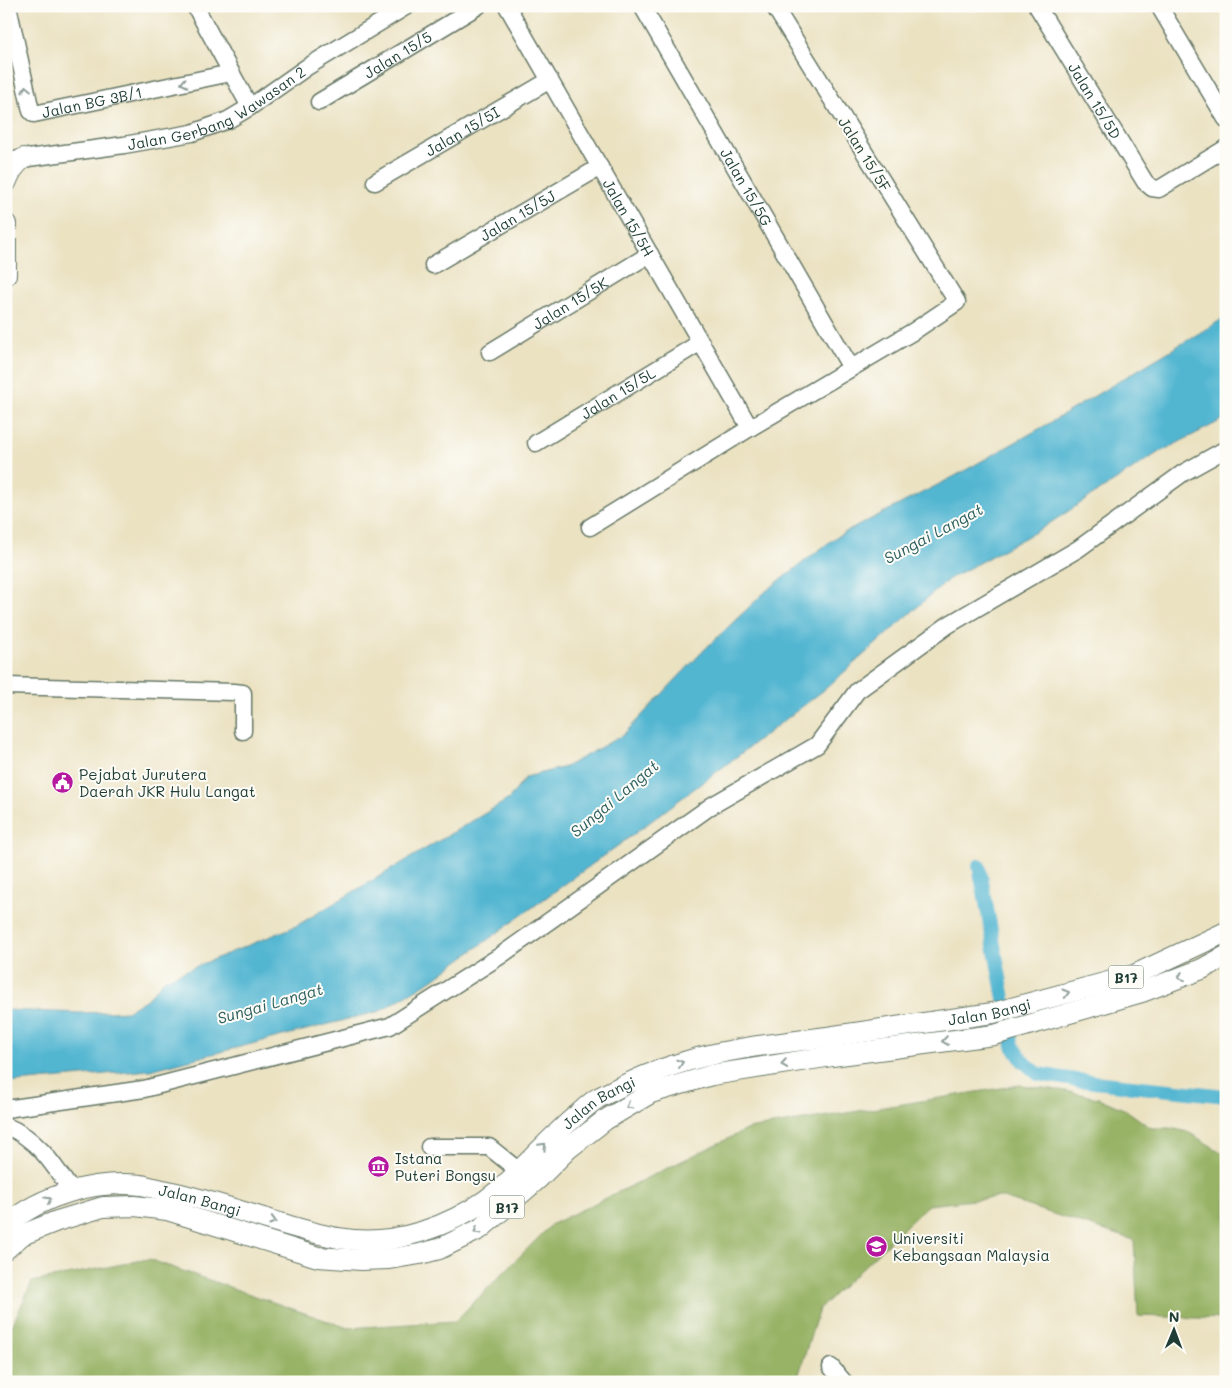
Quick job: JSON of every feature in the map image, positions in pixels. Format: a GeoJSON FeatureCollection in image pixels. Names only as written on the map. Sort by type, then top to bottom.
{"type":"FeatureCollection","features":[{"type":"Feature","properties":{"kind":"main road"},"geometry":{"type":"LineString","coordinates":[[6,148],[22,159],[9,174],[6,184]]}},
{"type":"Feature","properties":{"kind":"main road"},"geometry":{"type":"LineString","coordinates":[[6,224],[6,275]]}},
{"type":"Feature","properties":{"kind":"main road","name":"Jalan Bangi"},"geometry":{"type":"LineString","coordinates":[[6,1225],[16,1217],[53,1197],[92,1186],[140,1185],[208,1200],[335,1238],[364,1241],[419,1232],[446,1222],[472,1209],[494,1194],[558,1130],[595,1100],[643,1076],[687,1060],[744,1048],[993,1013],[1134,975],[1226,932]]}},
{"type":"Feature","properties":{"kind":"main road","name":"Jalan Bangi"},"geometry":{"type":"LineString","coordinates":[[6,1249],[22,1235],[57,1220],[103,1207],[135,1206],[166,1210],[318,1257],[361,1260],[389,1259],[420,1254],[439,1249],[480,1229],[538,1179],[569,1148],[605,1120],[651,1093],[712,1075],[832,1056],[994,1035],[1142,992],[1202,969],[1226,956]]}},
{"type":"Feature","properties":{"kind":"street","name":"Jalan BG 3B/1"},"geometry":{"type":"LineString","coordinates":[[8,6],[34,114],[38,115],[231,73]]}},
{"type":"Feature","properties":{"kind":"street"},"geometry":{"type":"LineString","coordinates":[[194,6],[250,107]]}},
{"type":"Feature","properties":{"kind":"street","name":"Jalan Gerbang Wawasan 2"},"geometry":{"type":"LineString","coordinates":[[22,159],[192,133],[228,120],[307,67],[407,6]]}},
{"type":"Feature","properties":{"kind":"street","name":"Jalan 15/5"},"geometry":{"type":"LineString","coordinates":[[319,102],[478,6]]}},
{"type":"Feature","properties":{"kind":"street","name":"Jalan 15/5H"},"geometry":{"type":"LineString","coordinates":[[507,6],[750,428]]}},
{"type":"Feature","properties":{"kind":"street","name":"Jalan 15/5G"},"geometry":{"type":"LineString","coordinates":[[642,6],[852,368]]}},
{"type":"Feature","properties":{"kind":"street","name":"Jalan 15/5F"},"geometry":{"type":"LineString","coordinates":[[774,6],[957,302],[914,331],[852,368]]}},
{"type":"Feature","properties":{"kind":"street","name":"Jalan 15/5D"},"geometry":{"type":"LineString","coordinates":[[1037,6],[1145,182],[1152,188],[1160,189],[1226,148]]}},
{"type":"Feature","properties":{"kind":"street"},"geometry":{"type":"LineString","coordinates":[[1159,6],[1226,119]]}},
{"type":"Feature","properties":{"kind":"street","name":"Jalan 15/5I"},"geometry":{"type":"LineString","coordinates":[[375,182],[550,80]]}},
{"type":"Feature","properties":{"kind":"street","name":"Jalan 15/5J"},"geometry":{"type":"LineString","coordinates":[[434,265],[600,167]]}},
{"type":"Feature","properties":{"kind":"street","name":"Jalan 15/5K"},"geometry":{"type":"LineString","coordinates":[[490,352],[650,254]]}},
{"type":"Feature","properties":{"kind":"street","name":"Jalan 15/5L"},"geometry":{"type":"LineString","coordinates":[[536,443],[701,342]]}},
{"type":"Feature","properties":{"kind":"street"},"geometry":{"type":"LineString","coordinates":[[590,527],[750,428],[852,368]]}},
{"type":"Feature","properties":{"kind":"street"},"geometry":{"type":"LineString","coordinates":[[6,1109],[144,1089],[390,1026],[500,956],[711,806],[817,745],[857,691],[948,625],[1078,549],[1183,473],[1226,449]]}},
{"type":"Feature","properties":{"kind":"street"},"geometry":{"type":"LineString","coordinates":[[6,686],[243,693],[243,731]]}},
{"type":"Feature","properties":{"kind":"street"},"geometry":{"type":"LineString","coordinates":[[6,1126],[18,1131],[42,1150],[72,1192]]}},
{"type":"Feature","properties":{"kind":"street"},"geometry":{"type":"LineString","coordinates":[[429,1147],[489,1147],[519,1171]]}},
{"type":"Feature","properties":{"kind":"street"},"geometry":{"type":"LineString","coordinates":[[831,1367],[844,1382]]}},
{"type":"Feature","properties":{"kind":"green space","name":"Universiti Kebangsaan Malaysia"},"geometry":{"type":"Polygon","coordinates":[[[1020,1085],[1066,1091],[1098,1098],[1126,1110],[1151,1128],[1170,1128],[1188,1132],[1226,1155],[1226,1319],[1138,1316],[1134,1240],[1000,1197],[928,1205],[819,1309],[799,1374],[806,1382],[6,1382],[6,1339],[32,1282],[148,1259],[348,1328],[455,1321],[552,1224],[748,1129],[1020,1085]]]}},
{"type":"Feature","properties":{"kind":"water","name":"Sungai Langat"},"geometry":{"type":"Polygon","coordinates":[[[1226,317],[1226,418],[1156,454],[1041,529],[949,579],[824,690],[634,834],[432,980],[380,1011],[150,1070],[6,1083],[6,1010],[82,1013],[127,1011],[147,999],[165,979],[296,926],[509,799],[526,777],[565,767],[623,735],[705,649],[766,591],[836,537],[955,476],[1046,425],[1226,317]]]}},
{"type":"Feature","properties":{"kind":"waterway"},"geometry":{"type":"LineString","coordinates":[[979,866],[1013,1046],[1023,1061],[1038,1074],[1075,1080],[1226,1096]]}},
{"type":"Feature","properties":{"kind":"place","name":"Pejabat Jurutera Daerah JKR Hulu Langat"},"geometry":{"type":"Point","coordinates":[63,783]}},
{"type":"Feature","properties":{"kind":"place","name":"Istana Puteri Bongsu"},"geometry":{"type":"Point","coordinates":[379,1167]}},
{"type":"Feature","properties":{"kind":"place","name":"Universiti Kebangsaan Malaysia"},"geometry":{"type":"Point","coordinates":[877,1247]}}]}
